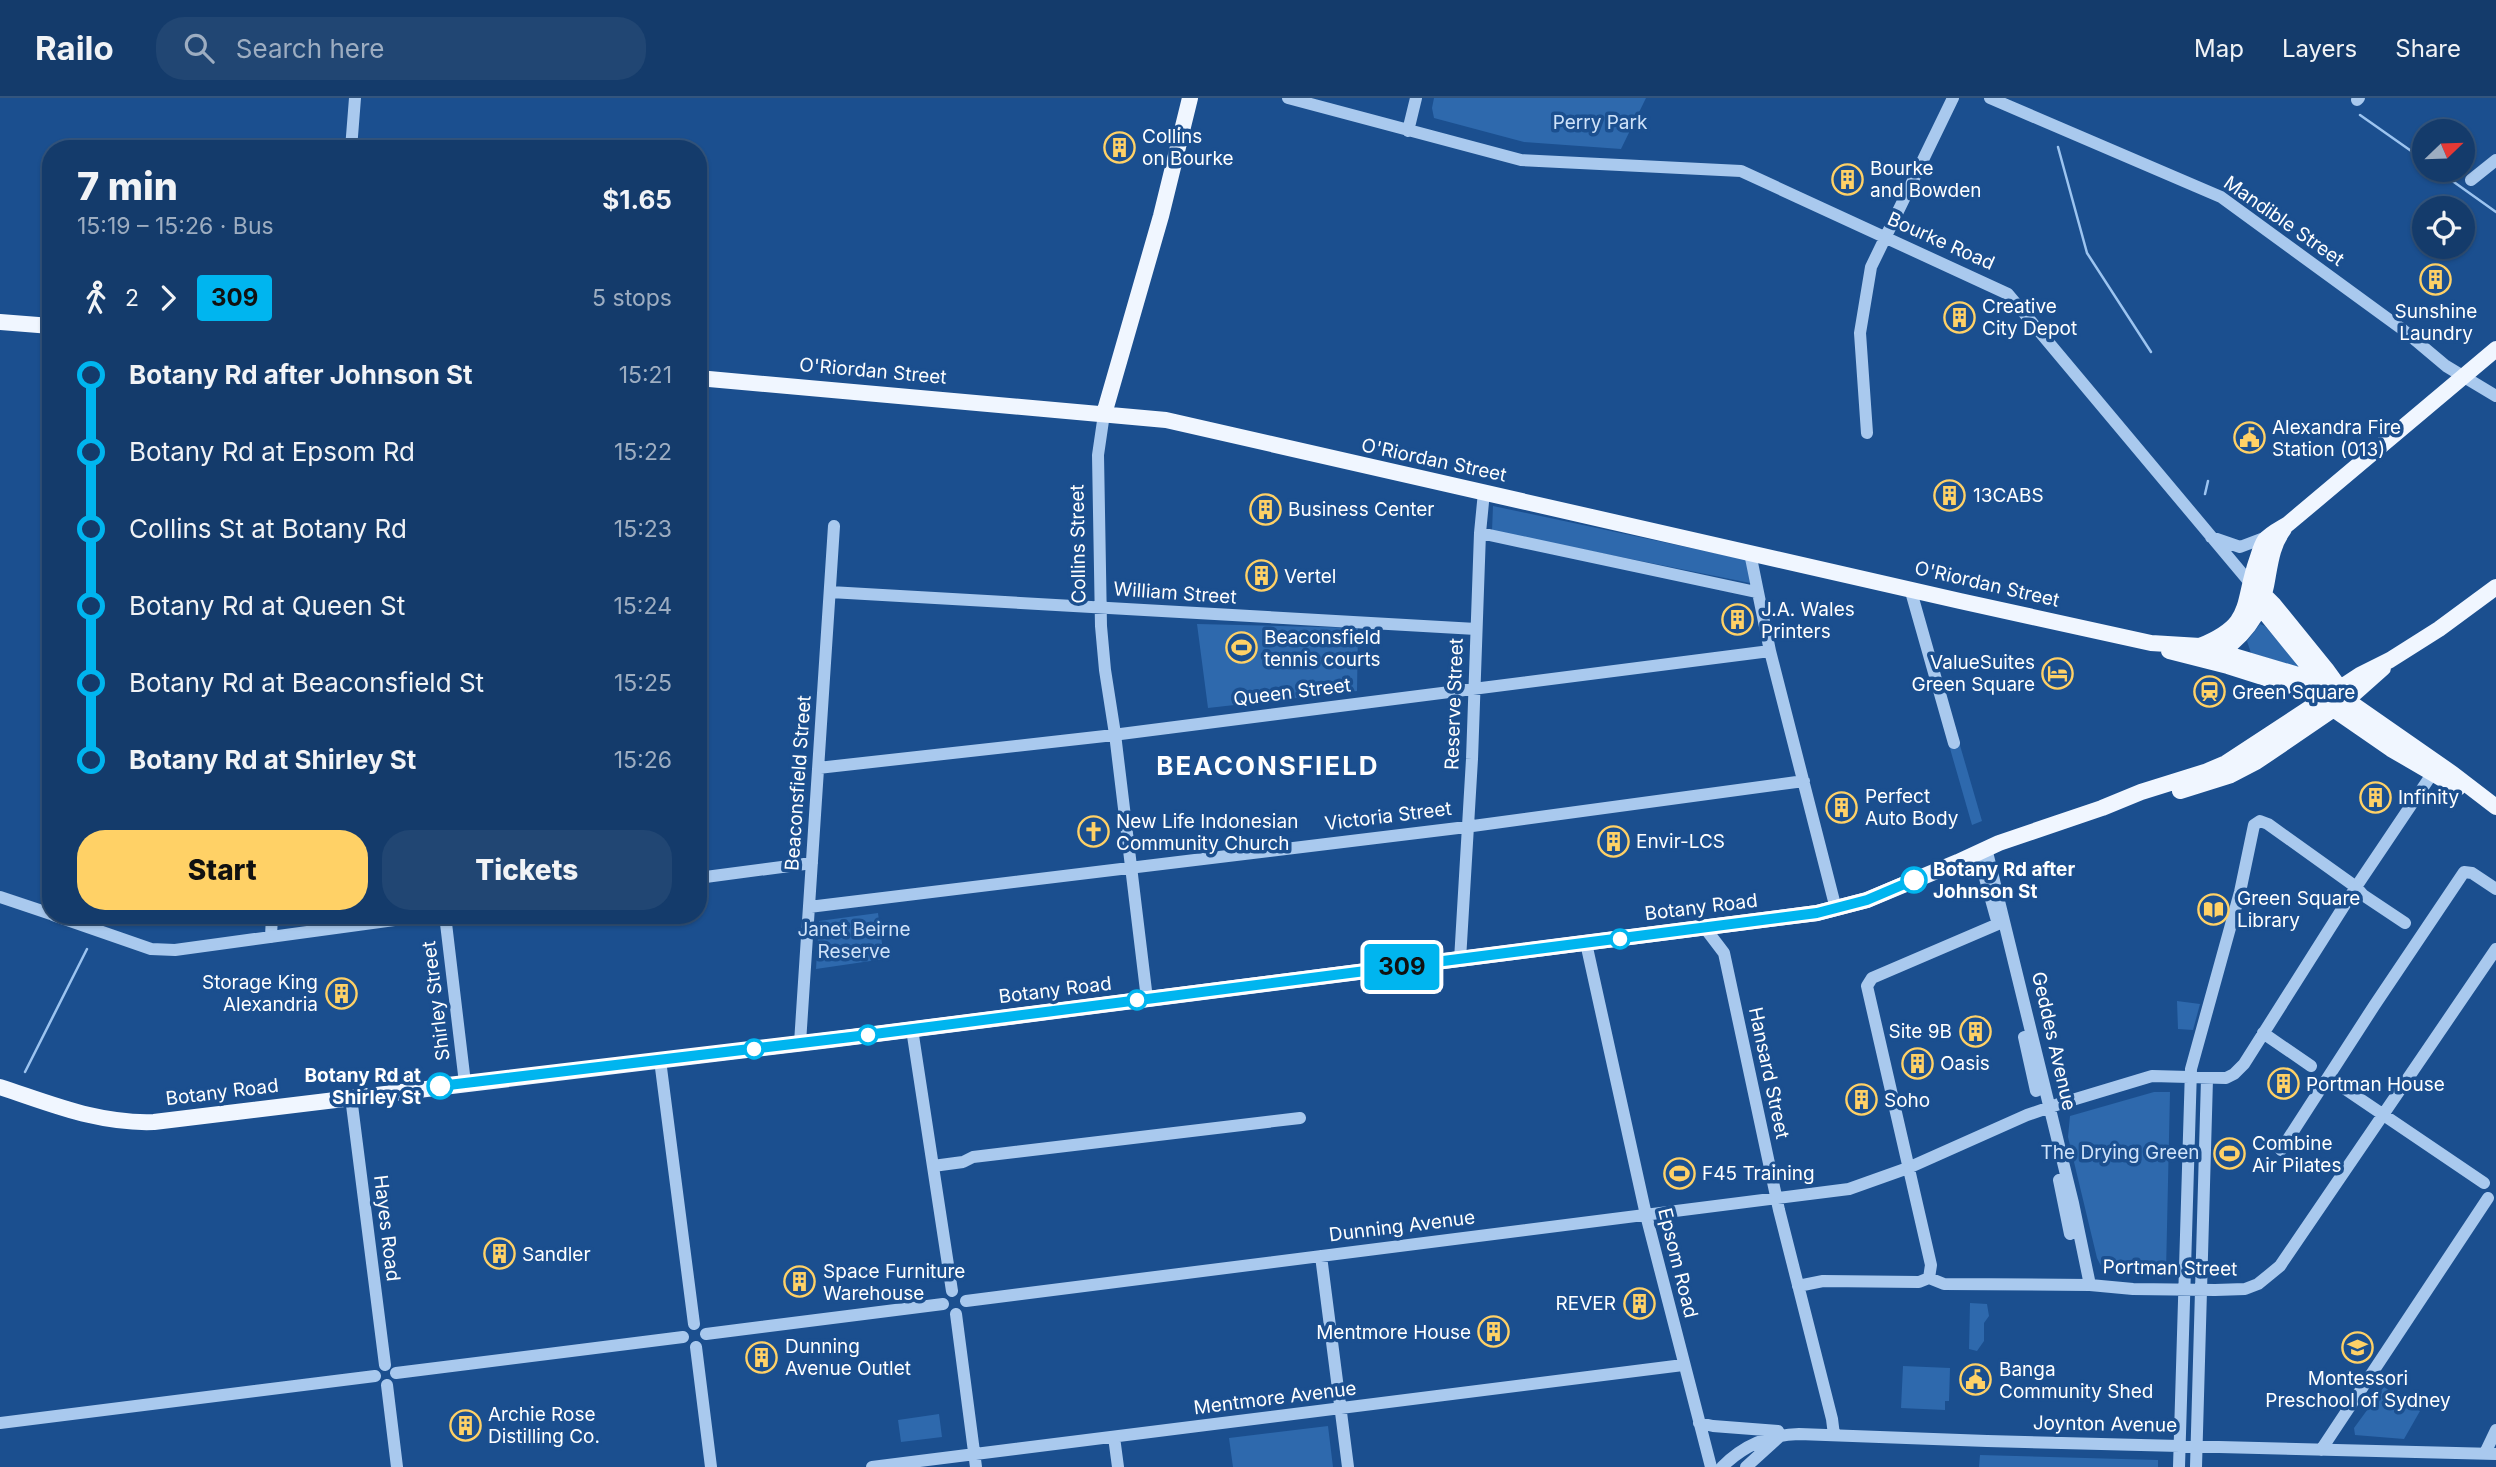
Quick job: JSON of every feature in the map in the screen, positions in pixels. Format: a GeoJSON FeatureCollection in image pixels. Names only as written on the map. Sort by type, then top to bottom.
{"type":"FeatureCollection","features":[{"type":"Feature","properties":{"kind":"main road","name":"Collins Street"},"geometry":{"type":"LineString","coordinates":[[1104,414],[1161,216],[1190,98]]}},
{"type":"Feature","properties":{"kind":"main road"},"geometry":{"type":"LineString","coordinates":[[0,322],[42,325]]}},
{"type":"Feature","properties":{"kind":"main road"},"geometry":{"type":"LineString","coordinates":[[2200,652],[2234,625],[2246,606],[2258,594],[2263,545],[2272,534],[2288,524],[2496,349]]}},
{"type":"Feature","properties":{"kind":"main road","name":"O'Riordan Street"},"geometry":{"type":"LineString","coordinates":[[707,379],[1166,419],[1750,553],[2200,652],[2299,687],[2332,695]]}},
{"type":"Feature","properties":{"kind":"main road"},"geometry":{"type":"LineString","coordinates":[[2288,524],[2273,549],[2245,631],[2221,652],[2332,695],[2371,717],[2453,774],[2496,808]]}},
{"type":"Feature","properties":{"kind":"main road","name":"Botany Road"},"geometry":{"type":"LineString","coordinates":[[0,1087],[98,1118],[154,1122],[1460,960],[1836,909],[1867,900],[2032,830],[2102,808],[2141,802],[2231,775],[2256,762],[2332,695],[2440,629],[2496,587]]}},
{"type":"Feature","properties":{"kind":"main road","name":"Bourke Road"},"geometry":{"type":"LineString","coordinates":[[2258,594],[2332,695]]}},
{"type":"Feature","properties":{"kind":"main road","name":"O'Riordan Street"},"geometry":{"type":"LineString","coordinates":[[2200,652],[2209,657],[2221,652]]}},
{"type":"Feature","properties":{"kind":"main road"},"geometry":{"type":"LineString","coordinates":[[2371,717],[2367,708],[2369,694],[2375,680],[2390,660]]}},
{"type":"Feature","properties":{"kind":"main road"},"geometry":{"type":"LineString","coordinates":[[2332,695],[2391,749],[2496,808]]}},
{"type":"Feature","properties":{"kind":"street"},"geometry":{"type":"LineString","coordinates":[[352,140],[355,98]]}},
{"type":"Feature","properties":{"kind":"street","name":"Bourke Road"},"geometry":{"type":"LineString","coordinates":[[1288,98],[1521,160],[1741,171],[2008,294],[2258,594]]}},
{"type":"Feature","properties":{"kind":"street"},"geometry":{"type":"LineString","coordinates":[[1408,131],[1416,98]]}},
{"type":"Feature","properties":{"kind":"street"},"geometry":{"type":"LineString","coordinates":[[1867,433],[1860,333],[1871,267],[1953,98]]}},
{"type":"Feature","properties":{"kind":"street","name":"Mandible Street"},"geometry":{"type":"LineString","coordinates":[[1990,98],[2221,197],[2464,378],[2496,396]]}},
{"type":"Feature","properties":{"kind":"street"},"geometry":{"type":"LineString","coordinates":[[2475,177],[2496,160]]}},
{"type":"Feature","properties":{"kind":"street","name":"Collins Street"},"geometry":{"type":"LineString","coordinates":[[1104,414],[1098,455],[1105,670],[1147,999]]}},
{"type":"Feature","properties":{"kind":"street","name":"Reserve Street"},"geometry":{"type":"LineString","coordinates":[[1460,960],[1484,492]]}},
{"type":"Feature","properties":{"kind":"street","name":"Beaconsfield Street"},"geometry":{"type":"LineString","coordinates":[[800,1043],[834,526]]}},
{"type":"Feature","properties":{"kind":"street"},"geometry":{"type":"LineString","coordinates":[[1480,533],[1756,592]]}},
{"type":"Feature","properties":{"kind":"street"},"geometry":{"type":"LineString","coordinates":[[2210,537],[2240,547],[2272,534]]}},
{"type":"Feature","properties":{"kind":"street"},"geometry":{"type":"LineString","coordinates":[[1750,553],[1770,651],[1836,909]]}},
{"type":"Feature","properties":{"kind":"street"},"geometry":{"type":"LineString","coordinates":[[1910,589],[1954,743]]}},
{"type":"Feature","properties":{"kind":"street","name":"William Street"},"geometry":{"type":"LineString","coordinates":[[830,592],[1476,629]]}},
{"type":"Feature","properties":{"kind":"street","name":"Queen Street"},"geometry":{"type":"LineString","coordinates":[[818,768],[1475,690],[1770,651]]}},
{"type":"Feature","properties":{"kind":"street"},"geometry":{"type":"LineString","coordinates":[[2196,1467],[2207,1079],[2226,1078],[2244,1064],[2356,887],[2432,774]]}},
{"type":"Feature","properties":{"kind":"street","name":"Victoria Street"},"geometry":{"type":"LineString","coordinates":[[809,907],[1467,826],[1804,781]]}},
{"type":"Feature","properties":{"kind":"street"},"geometry":{"type":"LineString","coordinates":[[2179,1467],[2192,1064],[2240,892],[2253,827],[2260,821],[2268,824],[2405,923]]}},
{"type":"Feature","properties":{"kind":"street","name":"Geddes Avenue"},"geometry":{"type":"LineString","coordinates":[[1982,850],[2022,1027],[2026,1056],[2045,1108]]}},
{"type":"Feature","properties":{"kind":"street","name":"Geddes Avenue"},"geometry":{"type":"LineString","coordinates":[[1982,850],[2086,1285]]}},
{"type":"Feature","properties":{"kind":"street"},"geometry":{"type":"LineString","coordinates":[[707,877],[812,863]]}},
{"type":"Feature","properties":{"kind":"street"},"geometry":{"type":"LineString","coordinates":[[2281,1150],[2461,877],[2467,871],[2496,889]]}},
{"type":"Feature","properties":{"kind":"street"},"geometry":{"type":"LineString","coordinates":[[0,897],[42,912]]}},
{"type":"Feature","properties":{"kind":"street"},"geometry":{"type":"LineString","coordinates":[[78,924],[151,949],[175,950],[366,924]]}},
{"type":"Feature","properties":{"kind":"street"},"geometry":{"type":"LineString","coordinates":[[271,937],[272,924]]}},
{"type":"Feature","properties":{"kind":"street","name":"Shirley Street"},"geometry":{"type":"LineString","coordinates":[[446,924],[465,1083]]}},
{"type":"Feature","properties":{"kind":"street"},"geometry":{"type":"LineString","coordinates":[[1929,1278],[1931,1265],[1867,984],[1872,978],[1997,924]]}},
{"type":"Feature","properties":{"kind":"street","name":"Hansard Street"},"geometry":{"type":"LineString","coordinates":[[1705,928],[1724,953],[1777,1198],[1834,1435]]}},
{"type":"Feature","properties":{"kind":"street","name":"Epsom Road"},"geometry":{"type":"LineString","coordinates":[[1586,943],[1646,1216],[1711,1467]]}},
{"type":"Feature","properties":{"kind":"street","name":"Portman Street"},"geometry":{"type":"LineString","coordinates":[[1798,1286],[1819,1281],[1921,1282],[1929,1278],[1944,1284],[2245,1289],[2269,1277],[2280,1266],[2496,949]]}},
{"type":"Feature","properties":{"kind":"street"},"geometry":{"type":"LineString","coordinates":[[912,1029],[953,1291]]}},
{"type":"Feature","properties":{"kind":"street"},"geometry":{"type":"LineString","coordinates":[[2263,1033],[2311,1066]]}},
{"type":"Feature","properties":{"kind":"street"},"geometry":{"type":"LineString","coordinates":[[660,1060],[694,1324]]}},
{"type":"Feature","properties":{"kind":"street","name":"Dunning Avenue"},"geometry":{"type":"LineString","coordinates":[[966,1301],[1855,1188],[1908,1168],[2045,1108],[2152,1076],[2207,1079]]}},
{"type":"Feature","properties":{"kind":"street"},"geometry":{"type":"LineString","coordinates":[[2321,1450],[2492,1199],[2484,1193],[2490,1181],[2375,1111],[2329,1078]]}},
{"type":"Feature","properties":{"kind":"street","name":"Hayes Road"},"geometry":{"type":"LineString","coordinates":[[351,1097],[385,1365]]}},
{"type":"Feature","properties":{"kind":"street"},"geometry":{"type":"LineString","coordinates":[[933,1166],[963,1162],[973,1157],[1300,1118]]}},
{"type":"Feature","properties":{"kind":"street"},"geometry":{"type":"LineString","coordinates":[[1321,1256],[1348,1467]]}},
{"type":"Feature","properties":{"kind":"street"},"geometry":{"type":"LineString","coordinates":[[953,1291],[961,1293],[966,1301],[962,1311],[956,1314],[947,1311],[943,1304],[944,1297],[953,1291]]}},
{"type":"Feature","properties":{"kind":"street"},"geometry":{"type":"LineString","coordinates":[[706,1334],[943,1304]]}},
{"type":"Feature","properties":{"kind":"street"},"geometry":{"type":"LineString","coordinates":[[956,1314],[976,1461]]}},
{"type":"Feature","properties":{"kind":"street"},"geometry":{"type":"LineString","coordinates":[[694,1324],[702,1326],[706,1334],[703,1344],[696,1347],[688,1345],[683,1337],[686,1328],[694,1324]]}},
{"type":"Feature","properties":{"kind":"street"},"geometry":{"type":"LineString","coordinates":[[396,1373],[683,1337]]}},
{"type":"Feature","properties":{"kind":"street"},"geometry":{"type":"LineString","coordinates":[[696,1347],[711,1467]]}},
{"type":"Feature","properties":{"kind":"street"},"geometry":{"type":"LineString","coordinates":[[385,1365],[392,1367],[396,1373],[395,1380],[387,1385],[378,1382],[375,1376],[377,1368],[385,1365]]}},
{"type":"Feature","properties":{"kind":"street","name":"Mentmore Avenue"},"geometry":{"type":"LineString","coordinates":[[872,1467],[976,1461],[1114,1437],[1683,1365]]}},
{"type":"Feature","properties":{"kind":"street"},"geometry":{"type":"LineString","coordinates":[[0,1423],[375,1376]]}},
{"type":"Feature","properties":{"kind":"street"},"geometry":{"type":"LineString","coordinates":[[387,1385],[397,1467]]}},
{"type":"Feature","properties":{"kind":"street"},"geometry":{"type":"LineString","coordinates":[[1699,1423],[1799,1434]]}},
{"type":"Feature","properties":{"kind":"street"},"geometry":{"type":"LineString","coordinates":[[2490,1454],[2496,1430]]}},
{"type":"Feature","properties":{"kind":"street","name":"Joynton Avenue"},"geometry":{"type":"LineString","coordinates":[[1722,1467],[1754,1443],[1767,1437],[1799,1434],[2490,1454]]}},
{"type":"Feature","properties":{"kind":"street"},"geometry":{"type":"LineString","coordinates":[[1746,1467],[1782,1435]]}},
{"type":"Feature","properties":{"kind":"street"},"geometry":{"type":"LineString","coordinates":[[1114,1437],[1118,1467]]}},
{"type":"Feature","properties":{"kind":"street"},"geometry":{"type":"LineString","coordinates":[[2455,1453],[2455,1467]]}},
{"type":"Feature","properties":{"kind":"green space","name":"Perry Park"},"geometry":{"type":"Polygon","coordinates":[[[1434,98],[1646,98],[1621,149],[1524,142],[1434,118],[1434,98]]]}},
{"type":"Feature","properties":{"kind":"green space"},"geometry":{"type":"Polygon","coordinates":[[[1493,506],[1752,561],[1750,583],[1492,531],[1493,506]]]}},
{"type":"Feature","properties":{"kind":"green space"},"geometry":{"type":"Polygon","coordinates":[[[1197,624],[1358,628],[1357,691],[1208,708],[1197,624]]]}},
{"type":"Feature","properties":{"kind":"green space"},"geometry":{"type":"Polygon","coordinates":[[[2260,624],[2265,626],[2299,665],[2297,667],[2251,653],[2247,641],[2260,624]]]}},
{"type":"Feature","properties":{"kind":"green space"},"geometry":{"type":"Polygon","coordinates":[[[1959,742],[1982,821],[1972,825],[1949,745],[1959,742]]]}},
{"type":"Feature","properties":{"kind":"green space","name":"Janet Beirne Reserve"},"geometry":{"type":"Polygon","coordinates":[[[878,913],[884,959],[816,969],[819,921],[878,913]]]}},
{"type":"Feature","properties":{"kind":"green space"},"geometry":{"type":"Polygon","coordinates":[[[2177,1001],[2200,1004],[2193,1030],[2178,1029],[2177,1001]]]}},
{"type":"Feature","properties":{"kind":"green space","name":"The Drying Green"},"geometry":{"type":"Polygon","coordinates":[[[2154,1092],[2170,1092],[2166,1272],[2103,1270],[2097,1258],[2068,1137],[2070,1116],[2154,1092]]]}},
{"type":"Feature","properties":{"kind":"green space"},"geometry":{"type":"Polygon","coordinates":[[[1970,1303],[1987,1304],[1989,1316],[1984,1323],[1984,1341],[1977,1351],[1969,1349],[1970,1303]]]}},
{"type":"Feature","properties":{"kind":"green space"},"geometry":{"type":"Polygon","coordinates":[[[1903,1366],[1950,1368],[1949,1401],[1945,1401],[1945,1410],[1901,1408],[1903,1366]]]}},
{"type":"Feature","properties":{"kind":"green space"},"geometry":{"type":"Polygon","coordinates":[[[2384,1387],[2420,1411],[2404,1439],[2355,1435],[2354,1428],[2384,1387]]]}},
{"type":"Feature","properties":{"kind":"green space"},"geometry":{"type":"Polygon","coordinates":[[[939,1414],[942,1437],[901,1442],[898,1420],[939,1414]]]}},
{"type":"Feature","properties":{"kind":"green space"},"geometry":{"type":"Polygon","coordinates":[[[1328,1426],[1333,1467],[1233,1467],[1229,1438],[1328,1426]]]}},
{"type":"Feature","properties":{"kind":"green space"},"geometry":{"type":"Polygon","coordinates":[[[1980,1455],[2158,1460],[2158,1467],[1979,1467],[1980,1455]]]}},
{"type":"Feature","properties":{"kind":"waterway"},"geometry":{"type":"LineString","coordinates":[[2360,115],[2412,152]]}},
{"type":"Feature","properties":{"kind":"waterway"},"geometry":{"type":"LineString","coordinates":[[2058,147],[2087,253],[2151,352]]}},
{"type":"Feature","properties":{"kind":"waterway"},"geometry":{"type":"LineString","coordinates":[[2454,182],[2496,212]]}},
{"type":"Feature","properties":{"kind":"waterway"},"geometry":{"type":"LineString","coordinates":[[2205,494],[2208,481]]}},
{"type":"Feature","properties":{"kind":"waterway"},"geometry":{"type":"LineString","coordinates":[[25,1072],[87,949]]}},
{"type":"Feature","properties":{"kind":"bus line","name":"309"},"geometry":{"type":"LineString","coordinates":[[440,1086],[851,1037],[1817,913],[1867,900],[1914,880]]}},
{"type":"Feature","properties":{"kind":"place","name":"Collins on Bourke"},"geometry":{"type":"Point","coordinates":[1119,147]}},
{"type":"Feature","properties":{"kind":"place","name":"Bourke and Bowden"},"geometry":{"type":"Point","coordinates":[1847,179]}},
{"type":"Feature","properties":{"kind":"place","name":"Sunshine Laundry"},"geometry":{"type":"Point","coordinates":[2436,280]}},
{"type":"Feature","properties":{"kind":"place","name":"Creative City Depot"},"geometry":{"type":"Point","coordinates":[1959,317]}},
{"type":"Feature","properties":{"kind":"place","name":"Alexandra Fire Station (013)"},"geometry":{"type":"Point","coordinates":[2249,438]}},
{"type":"Feature","properties":{"kind":"place","name":"13CABS"},"geometry":{"type":"Point","coordinates":[1950,495]}},
{"type":"Feature","properties":{"kind":"place","name":"Business Center"},"geometry":{"type":"Point","coordinates":[1265,509]}},
{"type":"Feature","properties":{"kind":"place","name":"Vertel"},"geometry":{"type":"Point","coordinates":[1261,576]}},
{"type":"Feature","properties":{"kind":"place","name":"J.A. Wales Printers"},"geometry":{"type":"Point","coordinates":[1738,620]}},
{"type":"Feature","properties":{"kind":"place","name":"Beaconsfield tennis courts"},"geometry":{"type":"Point","coordinates":[1241,648]}},
{"type":"Feature","properties":{"kind":"place","name":"ValueSuites Green Square"},"geometry":{"type":"Point","coordinates":[2058,673]}},
{"type":"Feature","properties":{"kind":"place","name":"Green Square"},"geometry":{"type":"Point","coordinates":[2209,692]}},
{"type":"Feature","properties":{"kind":"place","name":"Infinity"},"geometry":{"type":"Point","coordinates":[2375,797]}},
{"type":"Feature","properties":{"kind":"place","name":"Perfect Auto Body"},"geometry":{"type":"Point","coordinates":[1842,807]}},
{"type":"Feature","properties":{"kind":"place","name":"New Life Indonesian Community Church"},"geometry":{"type":"Point","coordinates":[1093,832]}},
{"type":"Feature","properties":{"kind":"place","name":"Envir-LCS"},"geometry":{"type":"Point","coordinates":[1613,841]}},
{"type":"Feature","properties":{"kind":"place","name":"Botany Rd after Johnson St"},"geometry":{"type":"Point","coordinates":[1914,880]}},
{"type":"Feature","properties":{"kind":"place","name":"Green Square Library"},"geometry":{"type":"Point","coordinates":[2214,909]}},
{"type":"Feature","properties":{"kind":"place","name":"Storage King Alexandria"},"geometry":{"type":"Point","coordinates":[341,993]}},
{"type":"Feature","properties":{"kind":"place","name":"Site 9B"},"geometry":{"type":"Point","coordinates":[1975,1031]}},
{"type":"Feature","properties":{"kind":"place","name":"Oasis"},"geometry":{"type":"Point","coordinates":[1917,1063]}},
{"type":"Feature","properties":{"kind":"place","name":"Portman House"},"geometry":{"type":"Point","coordinates":[2283,1084]}},
{"type":"Feature","properties":{"kind":"place","name":"Botany Rd at Shirley St"},"geometry":{"type":"Point","coordinates":[440,1086]}},
{"type":"Feature","properties":{"kind":"place","name":"Soho"},"geometry":{"type":"Point","coordinates":[1861,1100]}},
{"type":"Feature","properties":{"kind":"place","name":"Combine Air Pilates"},"geometry":{"type":"Point","coordinates":[2229,1154]}},
{"type":"Feature","properties":{"kind":"place","name":"F45 Training"},"geometry":{"type":"Point","coordinates":[1679,1173]}},
{"type":"Feature","properties":{"kind":"place","name":"Sandler"},"geometry":{"type":"Point","coordinates":[499,1254]}},
{"type":"Feature","properties":{"kind":"place","name":"Space Furniture Warehouse"},"geometry":{"type":"Point","coordinates":[800,1282]}},
{"type":"Feature","properties":{"kind":"place","name":"REVER"},"geometry":{"type":"Point","coordinates":[1639,1303]}},
{"type":"Feature","properties":{"kind":"place","name":"Mentmore House"},"geometry":{"type":"Point","coordinates":[1494,1332]}},
{"type":"Feature","properties":{"kind":"place","name":"Montessori Preschool of Sydney"},"geometry":{"type":"Point","coordinates":[2358,1347]}},
{"type":"Feature","properties":{"kind":"place","name":"Dunning Avenue Outlet"},"geometry":{"type":"Point","coordinates":[762,1357]}},
{"type":"Feature","properties":{"kind":"place","name":"Banga Community Shed"},"geometry":{"type":"Point","coordinates":[1976,1380]}},
{"type":"Feature","properties":{"kind":"place","name":"Archie Rose Distilling Co."},"geometry":{"type":"Point","coordinates":[465,1425]}},
{"type":"Feature","properties":{"kind":"district","name":"BEACONSFIELD"},"geometry":{"type":"Point","coordinates":[1268,765]}}]}
